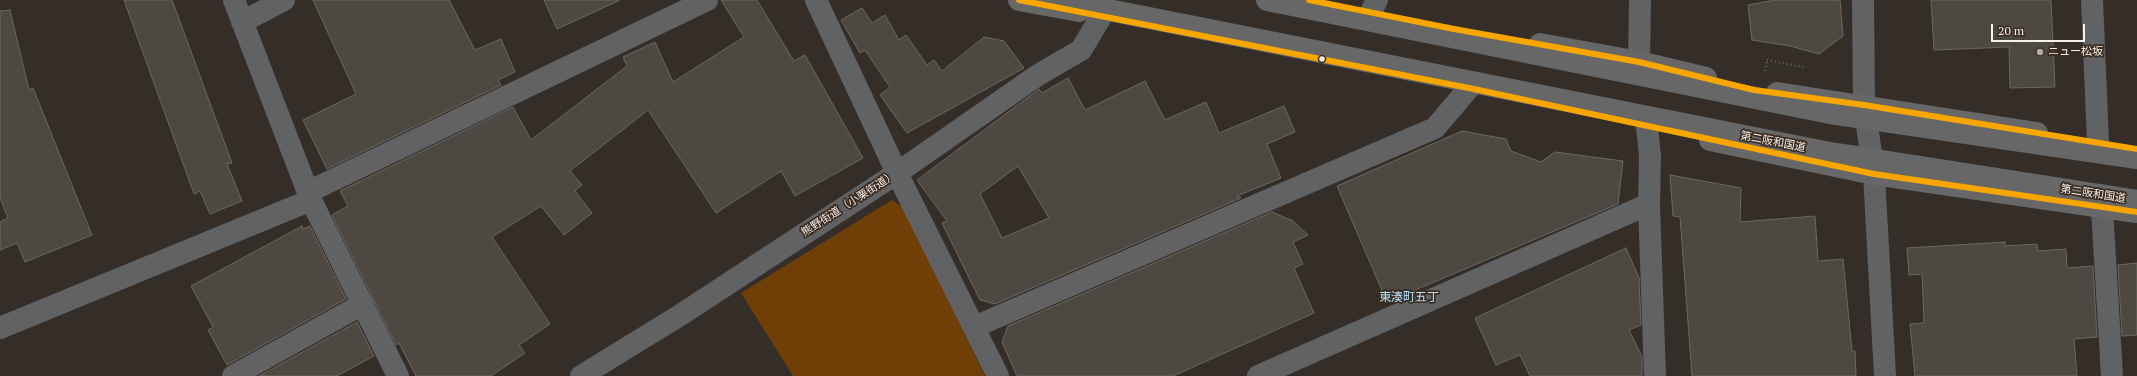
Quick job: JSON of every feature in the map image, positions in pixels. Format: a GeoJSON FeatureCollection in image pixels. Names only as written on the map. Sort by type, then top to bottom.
{"type":"FeatureCollection","features":[{"type":"Feature","properties":{"kind":"highway"},"geometry":{"type":"LineString","coordinates":[[1018,0],[1469,88],[1646,127],[1874,174],[2137,212]]}},
{"type":"Feature","properties":{"kind":"highway","name":"第二阪和国道"},"geometry":{"type":"LineString","coordinates":[[1058,0],[1825,152],[2137,201]]}},
{"type":"Feature","properties":{"kind":"highway"},"geometry":{"type":"LineString","coordinates":[[1267,0],[1830,113],[2137,158]]}},
{"type":"Feature","properties":{"kind":"highway"},"geometry":{"type":"LineString","coordinates":[[1309,0],[1374,6],[1639,62],[1754,90],[1864,105],[2137,149]]}},
{"type":"Feature","properties":{"kind":"street"},"geometry":{"type":"LineString","coordinates":[[234,0],[310,196],[398,376]]}},
{"type":"Feature","properties":{"kind":"street"},"geometry":{"type":"LineString","coordinates":[[242,22],[284,0]]}},
{"type":"Feature","properties":{"kind":"street"},"geometry":{"type":"LineString","coordinates":[[0,328],[310,196],[707,0]]}},
{"type":"Feature","properties":{"kind":"street"},"geometry":{"type":"LineString","coordinates":[[816,0],[897,173],[998,376]]}},
{"type":"Feature","properties":{"kind":"street"},"geometry":{"type":"LineString","coordinates":[[1639,62],[1640,0]]}},
{"type":"Feature","properties":{"kind":"street"},"geometry":{"type":"LineString","coordinates":[[1863,0],[1864,105],[1874,174],[1885,376]]}},
{"type":"Feature","properties":{"kind":"street"},"geometry":{"type":"LineString","coordinates":[[2092,0],[2098,142]]}},
{"type":"Feature","properties":{"kind":"street","name":"熊野街道（小栗街道）"},"geometry":{"type":"LineString","coordinates":[[581,376],[682,314],[897,173],[1038,75],[1081,50],[1102,16]]}},
{"type":"Feature","properties":{"kind":"street"},"geometry":{"type":"LineString","coordinates":[[974,327],[1435,128],[1469,88]]}},
{"type":"Feature","properties":{"kind":"street"},"geometry":{"type":"LineString","coordinates":[[1646,127],[1650,156],[1649,204],[1655,376]]}},
{"type":"Feature","properties":{"kind":"street"},"geometry":{"type":"LineString","coordinates":[[1258,376],[1649,204]]}},
{"type":"Feature","properties":{"kind":"street"},"geometry":{"type":"LineString","coordinates":[[2102,208],[2112,376]]}},
{"type":"Feature","properties":{"kind":"street"},"geometry":{"type":"LineString","coordinates":[[233,376],[363,304]]}},
{"type":"Feature","properties":{"kind":"path"},"geometry":{"type":"LineString","coordinates":[[1767,60],[1810,68]]}},
{"type":"Feature","properties":{"kind":"shaded area"},"geometry":{"type":"Polygon","coordinates":[[[892,200],[904,208],[985,376],[793,376],[741,293],[892,200]]]}},
{"type":"Feature","properties":{"kind":"building"},"geometry":{"type":"Polygon","coordinates":[[[124,0],[172,0],[232,163],[227,164],[242,201],[210,214],[200,191],[194,194],[124,0]]]}},
{"type":"Feature","properties":{"kind":"building"},"geometry":{"type":"Polygon","coordinates":[[[313,0],[449,0],[475,50],[501,39],[515,72],[498,80],[501,85],[327,169],[303,120],[356,94],[313,0]]]}},
{"type":"Feature","properties":{"kind":"building"},"geometry":{"type":"Polygon","coordinates":[[[544,0],[620,0],[557,29],[544,0]]]}},
{"type":"Feature","properties":{"kind":"building"},"geometry":{"type":"Polygon","coordinates":[[[721,0],[757,0],[794,61],[805,55],[863,158],[795,196],[781,171],[716,213],[648,110],[570,171],[582,185],[575,191],[592,213],[564,235],[541,206],[492,237],[550,324],[519,345],[525,353],[491,376],[416,376],[399,343],[396,345],[332,215],[348,206],[340,191],[513,107],[531,140],[627,66],[623,57],[655,42],[673,82],[744,37],[721,0]]]}},
{"type":"Feature","properties":{"kind":"building"},"geometry":{"type":"Polygon","coordinates":[[[1775,0],[1840,0],[1843,36],[1819,54],[1790,46],[1752,40],[1748,5],[1775,0]]]}},
{"type":"Feature","properties":{"kind":"building"},"geometry":{"type":"Polygon","coordinates":[[[1931,0],[2051,0],[2055,87],[2010,88],[2009,47],[1934,50],[1931,0]]]}},
{"type":"Feature","properties":{"kind":"building"},"geometry":{"type":"Polygon","coordinates":[[[862,8],[872,23],[885,15],[899,40],[906,35],[927,65],[934,60],[942,71],[984,37],[1004,41],[1024,68],[907,133],[880,95],[890,87],[865,50],[860,53],[841,20],[862,8]]]}},
{"type":"Feature","properties":{"kind":"building"},"geometry":{"type":"Polygon","coordinates":[[[10,10],[29,90],[33,88],[92,235],[25,262],[17,243],[0,250],[0,222],[8,218],[0,198],[0,11],[10,10]]]}},
{"type":"Feature","properties":{"kind":"building"},"geometry":{"type":"Polygon","coordinates":[[[1068,78],[1085,110],[1145,81],[1165,120],[1206,102],[1219,133],[1284,106],[1295,132],[1267,144],[1281,178],[1237,196],[1241,198],[995,304],[980,300],[942,223],[947,221],[917,180],[1039,89],[1042,93],[1068,78]],[[1018,166],[980,194],[1002,238],[1049,218],[1018,166]]]}},
{"type":"Feature","properties":{"kind":"building"},"geometry":{"type":"Polygon","coordinates":[[[1462,131],[1506,139],[1511,151],[1541,162],[1555,152],[1623,161],[1618,204],[1387,302],[1337,186],[1462,131]]]}},
{"type":"Feature","properties":{"kind":"building"},"geometry":{"type":"Polygon","coordinates":[[[1670,175],[1741,188],[1740,222],[1815,216],[1818,261],[1843,259],[1852,351],[1855,351],[1856,376],[1692,376],[1680,217],[1673,216],[1670,175]]]}},
{"type":"Feature","properties":{"kind":"building"},"geometry":{"type":"Polygon","coordinates":[[[1272,212],[1293,221],[1308,235],[1293,242],[1303,264],[1294,268],[1314,313],[1173,376],[1017,376],[1002,342],[1008,326],[1272,212]]]}},
{"type":"Feature","properties":{"kind":"building"},"geometry":{"type":"Polygon","coordinates":[[[302,226],[303,229],[310,226],[346,299],[227,365],[208,330],[213,327],[191,286],[302,226]]]}},
{"type":"Feature","properties":{"kind":"building"},"geometry":{"type":"Polygon","coordinates":[[[2005,242],[2005,246],[2037,244],[2038,251],[2066,249],[2067,268],[2093,266],[2097,337],[2074,339],[2077,376],[1915,376],[1910,324],[1924,323],[1922,274],[1909,275],[1907,248],[2005,242]]]}},
{"type":"Feature","properties":{"kind":"building"},"geometry":{"type":"Polygon","coordinates":[[[1626,248],[1639,278],[1641,325],[1629,330],[1642,357],[1642,376],[1530,376],[1520,355],[1496,365],[1475,318],[1626,248]]]}},
{"type":"Feature","properties":{"kind":"building"},"geometry":{"type":"Polygon","coordinates":[[[2137,263],[2137,335],[2122,336],[2118,265],[2137,263]]]}},
{"type":"Feature","properties":{"kind":"building"},"geometry":{"type":"Polygon","coordinates":[[[357,322],[374,356],[337,376],[259,376],[357,322]]]}},
{"type":"Feature","properties":{"kind":"transit line"},"geometry":{"type":"LineString","coordinates":[[1019,0],[1469,88],[1874,174],[2137,212]]}},
{"type":"Feature","properties":{"kind":"transit line"},"geometry":{"type":"LineString","coordinates":[[1309,0],[1454,29],[1639,62],[1754,90],[1864,105],[2137,149]]}},
{"type":"Feature","properties":{"kind":"place","name":"ニュー松坂"},"geometry":{"type":"Point","coordinates":[2040,52]}},
{"type":"Feature","properties":{"kind":"district","name":"東湊町五丁"},"geometry":{"type":"Point","coordinates":[1409,298]}}]}
